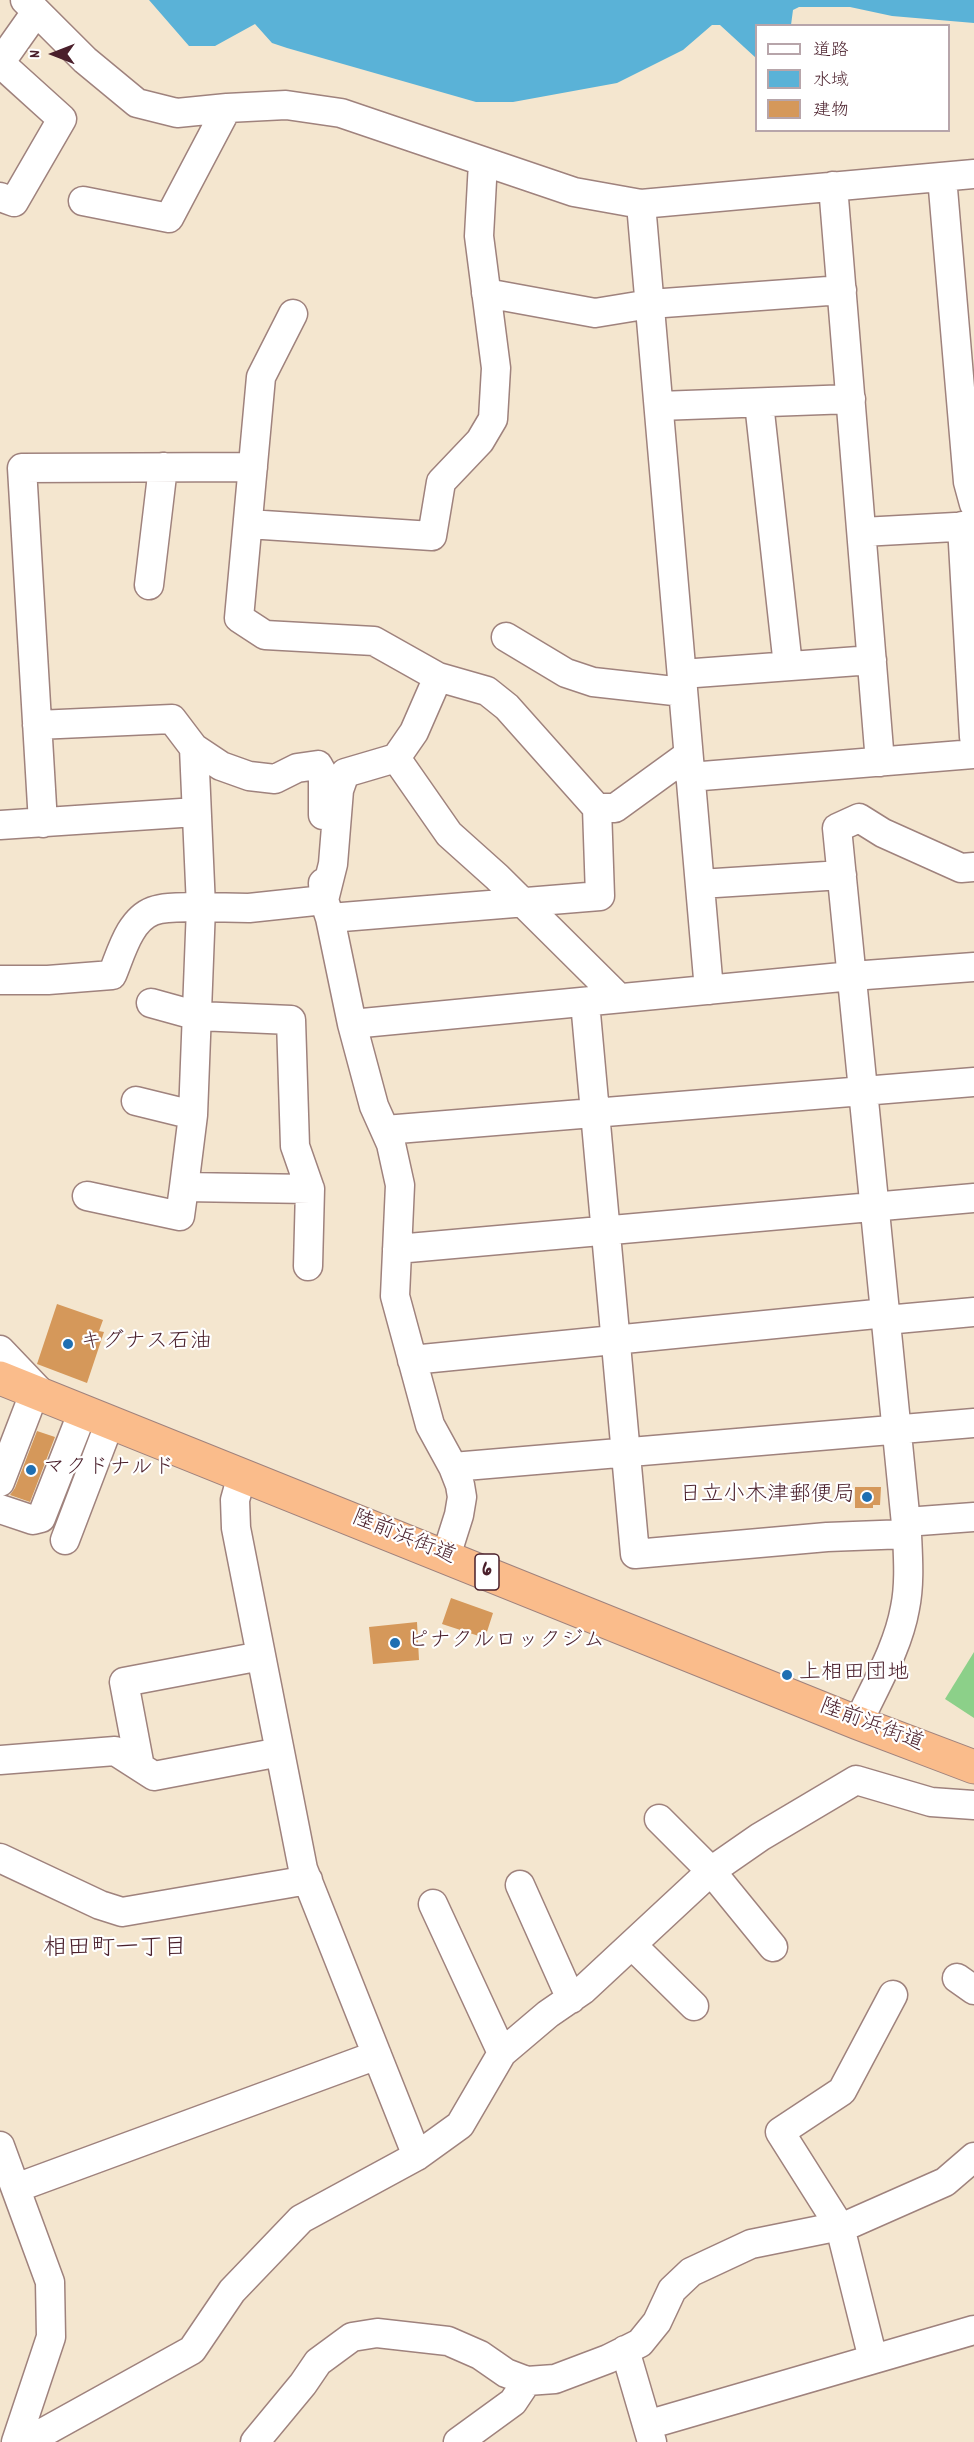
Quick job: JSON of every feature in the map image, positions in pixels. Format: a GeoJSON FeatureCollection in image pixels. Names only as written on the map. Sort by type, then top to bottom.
{"type":"FeatureCollection","features":[{"type":"Feature","properties":{"kind":"highway","name":"陸前浜街道"},"geometry":{"type":"LineString","coordinates":[[0,1378],[858,1723],[974,1767]]}},
{"type":"Feature","properties":{"kind":"street"},"geometry":{"type":"LineString","coordinates":[[0,197],[14,202],[62,119],[0,63],[31,6],[85,60],[136,103],[177,113],[286,105],[341,113],[574,192],[641,204],[974,174]]}},
{"type":"Feature","properties":{"kind":"street"},"geometry":{"type":"LineString","coordinates":[[83,201],[169,218],[227,108]]}},
{"type":"Feature","properties":{"kind":"street"},"geometry":{"type":"LineString","coordinates":[[248,524],[432,536],[441,483],[480,441],[493,419],[496,368],[479,236],[483,162]]}},
{"type":"Feature","properties":{"kind":"street"},"geometry":{"type":"LineString","coordinates":[[942,177],[969,482],[974,737]]}},
{"type":"Feature","properties":{"kind":"street"},"geometry":{"type":"LineString","coordinates":[[833,186],[880,762]]}},
{"type":"Feature","properties":{"kind":"street"},"geometry":{"type":"LineString","coordinates":[[641,204],[709,990]]}},
{"type":"Feature","properties":{"kind":"street"},"geometry":{"type":"LineString","coordinates":[[486,293],[595,313],[650,304],[842,290]]}},
{"type":"Feature","properties":{"kind":"street"},"geometry":{"type":"LineString","coordinates":[[0,980],[48,980],[112,975],[132,929],[150,912],[162,909],[201,907],[327,909],[600,896],[597,808],[507,707],[487,691],[438,676],[374,641],[265,635],[239,618],[261,377],[293,314]]}},
{"type":"Feature","properties":{"kind":"street"},"geometry":{"type":"LineString","coordinates":[[658,406],[851,399]]}},
{"type":"Feature","properties":{"kind":"street"},"geometry":{"type":"LineString","coordinates":[[759,403],[788,666]]}},
{"type":"Feature","properties":{"kind":"street"},"geometry":{"type":"LineString","coordinates":[[149,585],[163,467]]}},
{"type":"Feature","properties":{"kind":"street"},"geometry":{"type":"LineString","coordinates":[[43,822],[37,725],[11,468],[253,467]]}},
{"type":"Feature","properties":{"kind":"street"},"geometry":{"type":"LineString","coordinates":[[862,532],[970,519]]}},
{"type":"Feature","properties":{"kind":"street"},"geometry":{"type":"LineString","coordinates":[[506,637],[566,673],[593,681],[682,683],[788,666],[872,660]]}},
{"type":"Feature","properties":{"kind":"street"},"geometry":{"type":"LineString","coordinates":[[327,909],[339,790],[345,773],[396,758],[414,732],[438,676]]}},
{"type":"Feature","properties":{"kind":"street"},"geometry":{"type":"LineString","coordinates":[[37,725],[172,719],[194,748],[221,766],[249,776],[275,779],[297,768],[318,765],[322,774],[327,909],[352,1024],[375,1106],[392,1144],[400,1185],[394,1296],[430,1425],[453,1467],[462,1497],[459,1515],[446,1556]]}},
{"type":"Feature","properties":{"kind":"street"},"geometry":{"type":"LineString","coordinates":[[87,1196],[180,1216],[193,1115],[198,1016],[201,907],[194,748]]}},
{"type":"Feature","properties":{"kind":"street"},"geometry":{"type":"LineString","coordinates":[[597,808],[615,808],[689,766],[880,762],[974,754]]}},
{"type":"Feature","properties":{"kind":"street"},"geometry":{"type":"LineString","coordinates":[[396,758],[449,834],[619,998]]}},
{"type":"Feature","properties":{"kind":"street"},"geometry":{"type":"LineString","coordinates":[[0,825],[196,812]]}},
{"type":"Feature","properties":{"kind":"street"},"geometry":{"type":"LineString","coordinates":[[858,1723],[888,1659],[905,1606],[907,1528],[837,828],[859,818],[883,833],[961,868],[974,867]]}},
{"type":"Feature","properties":{"kind":"street"},"geometry":{"type":"LineString","coordinates":[[700,884],[842,875]]}},
{"type":"Feature","properties":{"kind":"street"},"geometry":{"type":"LineString","coordinates":[[352,1024],[852,976],[974,967]]}},
{"type":"Feature","properties":{"kind":"street"},"geometry":{"type":"LineString","coordinates":[[585,1002],[635,1554],[827,1537],[907,1528],[974,1517]]}},
{"type":"Feature","properties":{"kind":"street"},"geometry":{"type":"LineString","coordinates":[[151,1003],[198,1016],[291,1020],[295,1146],[310,1189],[308,1266]]}},
{"type":"Feature","properties":{"kind":"street"},"geometry":{"type":"LineString","coordinates":[[385,1130],[864,1093],[974,1082]]}},
{"type":"Feature","properties":{"kind":"street"},"geometry":{"type":"LineString","coordinates":[[136,1101],[193,1115]]}},
{"type":"Feature","properties":{"kind":"street"},"geometry":{"type":"LineString","coordinates":[[184,1187],[310,1189]]}},
{"type":"Feature","properties":{"kind":"street"},"geometry":{"type":"LineString","coordinates":[[397,1249],[974,1198]]}},
{"type":"Feature","properties":{"kind":"street"},"geometry":{"type":"LineString","coordinates":[[412,1360],[616,1340],[886,1317],[974,1312]]}},
{"type":"Feature","properties":{"kind":"street"},"geometry":{"type":"LineString","coordinates":[[0,1350],[38,1393],[0,1482]]}},
{"type":"Feature","properties":{"kind":"street"},"geometry":{"type":"LineString","coordinates":[[41,1518],[97,1417]]}},
{"type":"Feature","properties":{"kind":"street"},"geometry":{"type":"LineString","coordinates":[[0,1509],[33,1520],[41,1518],[67,1534],[97,1417]]}},
{"type":"Feature","properties":{"kind":"street"},"geometry":{"type":"LineString","coordinates":[[453,1467],[974,1423]]}},
{"type":"Feature","properties":{"kind":"street"},"geometry":{"type":"LineString","coordinates":[[242,1475],[235,1500],[236,1528],[303,1869],[417,2156]]}},
{"type":"Feature","properties":{"kind":"street"},"geometry":{"type":"LineString","coordinates":[[140,1767],[124,1682],[261,1656]]}},
{"type":"Feature","properties":{"kind":"street"},"geometry":{"type":"LineString","coordinates":[[0,1760],[115,1751],[154,1776],[280,1752]]}},
{"type":"Feature","properties":{"kind":"street"},"geometry":{"type":"LineString","coordinates":[[26,2442],[192,2350],[232,2291],[301,2219],[417,2156],[460,2125],[502,2053],[548,2014],[583,1990],[711,1871],[760,1837],[856,1780],[931,1802],[974,1805]]}},
{"type":"Feature","properties":{"kind":"street"},"geometry":{"type":"LineString","coordinates":[[659,1819],[711,1871],[773,1947]]}},
{"type":"Feature","properties":{"kind":"street"},"geometry":{"type":"LineString","coordinates":[[0,1858],[100,1905],[122,1912],[308,1880]]}},
{"type":"Feature","properties":{"kind":"street"},"geometry":{"type":"LineString","coordinates":[[520,1885],[571,1999]]}},
{"type":"Feature","properties":{"kind":"street"},"geometry":{"type":"LineString","coordinates":[[433,1904],[502,2053]]}},
{"type":"Feature","properties":{"kind":"street"},"geometry":{"type":"LineString","coordinates":[[632,1945],[694,2006]]}},
{"type":"Feature","properties":{"kind":"street"},"geometry":{"type":"LineString","coordinates":[[873,2360],[840,2227],[780,2132],[842,2091],[893,1995]]}},
{"type":"Feature","properties":{"kind":"street"},"geometry":{"type":"LineString","coordinates":[[16,2188],[377,2055]]}},
{"type":"Feature","properties":{"kind":"street"},"geometry":{"type":"LineString","coordinates":[[0,2146],[50,2282],[51,2337],[16,2442]]}},
{"type":"Feature","properties":{"kind":"street"},"geometry":{"type":"LineString","coordinates":[[255,2442],[303,2384],[318,2362],[352,2337],[377,2332],[448,2340],[480,2355],[506,2373],[527,2381],[555,2379],[640,2343],[657,2322],[672,2290],[691,2272],[751,2244],[850,2224],[945,2182],[974,2157]]}},
{"type":"Feature","properties":{"kind":"street"},"geometry":{"type":"LineString","coordinates":[[626,2350],[650,2434],[873,2360],[974,2330]]}},
{"type":"Feature","properties":{"kind":"street"},"geometry":{"type":"LineString","coordinates":[[458,2442],[513,2402],[527,2381]]}},
{"type":"Feature","properties":{"kind":"green space"},"geometry":{"type":"Polygon","coordinates":[[[974,1652],[974,1718],[945,1699],[974,1652]]]}},
{"type":"Feature","properties":{"kind":"water"},"geometry":{"type":"Polygon","coordinates":[[[149,0],[974,0],[974,23],[892,16],[850,7],[799,7],[793,10],[791,24],[755,24],[755,57],[720,25],[712,25],[683,50],[617,83],[513,102],[476,102],[287,48],[272,43],[255,24],[215,46],[189,46],[149,0]]]}},
{"type":"Feature","properties":{"kind":"building"},"geometry":{"type":"Polygon","coordinates":[[[57,1304],[103,1320],[99,1331],[104,1332],[87,1383],[37,1364],[57,1304]]]}},
{"type":"Feature","properties":{"kind":"building"},"geometry":{"type":"Polygon","coordinates":[[[37,1431],[55,1437],[30,1502],[10,1495],[15,1488],[37,1431]]]}},
{"type":"Feature","properties":{"kind":"building"},"geometry":{"type":"Polygon","coordinates":[[[855,1487],[881,1487],[880,1505],[873,1505],[873,1508],[855,1508],[855,1487]]]}},
{"type":"Feature","properties":{"kind":"building"},"geometry":{"type":"Polygon","coordinates":[[[451,1598],[493,1613],[485,1638],[442,1624],[451,1598]]]}},
{"type":"Feature","properties":{"kind":"building","name":"ピナクルロックジム"},"geometry":{"type":"Polygon","coordinates":[[[417,1622],[419,1660],[373,1664],[369,1627],[417,1622]]]}},
{"type":"Feature","properties":{"kind":"place","name":"キグナス石油"},"geometry":{"type":"Point","coordinates":[68,1344]}},
{"type":"Feature","properties":{"kind":"place","name":"マクドナルド"},"geometry":{"type":"Point","coordinates":[31,1470]}},
{"type":"Feature","properties":{"kind":"place","name":"日立小木津郵便局"},"geometry":{"type":"Point","coordinates":[867,1497]}},
{"type":"Feature","properties":{"kind":"place","name":"ピナクルロックジム"},"geometry":{"type":"Point","coordinates":[395,1643]}},
{"type":"Feature","properties":{"kind":"place","name":"上相田団地"},"geometry":{"type":"Point","coordinates":[787,1675]}},
{"type":"Feature","properties":{"kind":"district","name":"相田町一丁目"},"geometry":{"type":"Point","coordinates":[115,1951]}}]}
